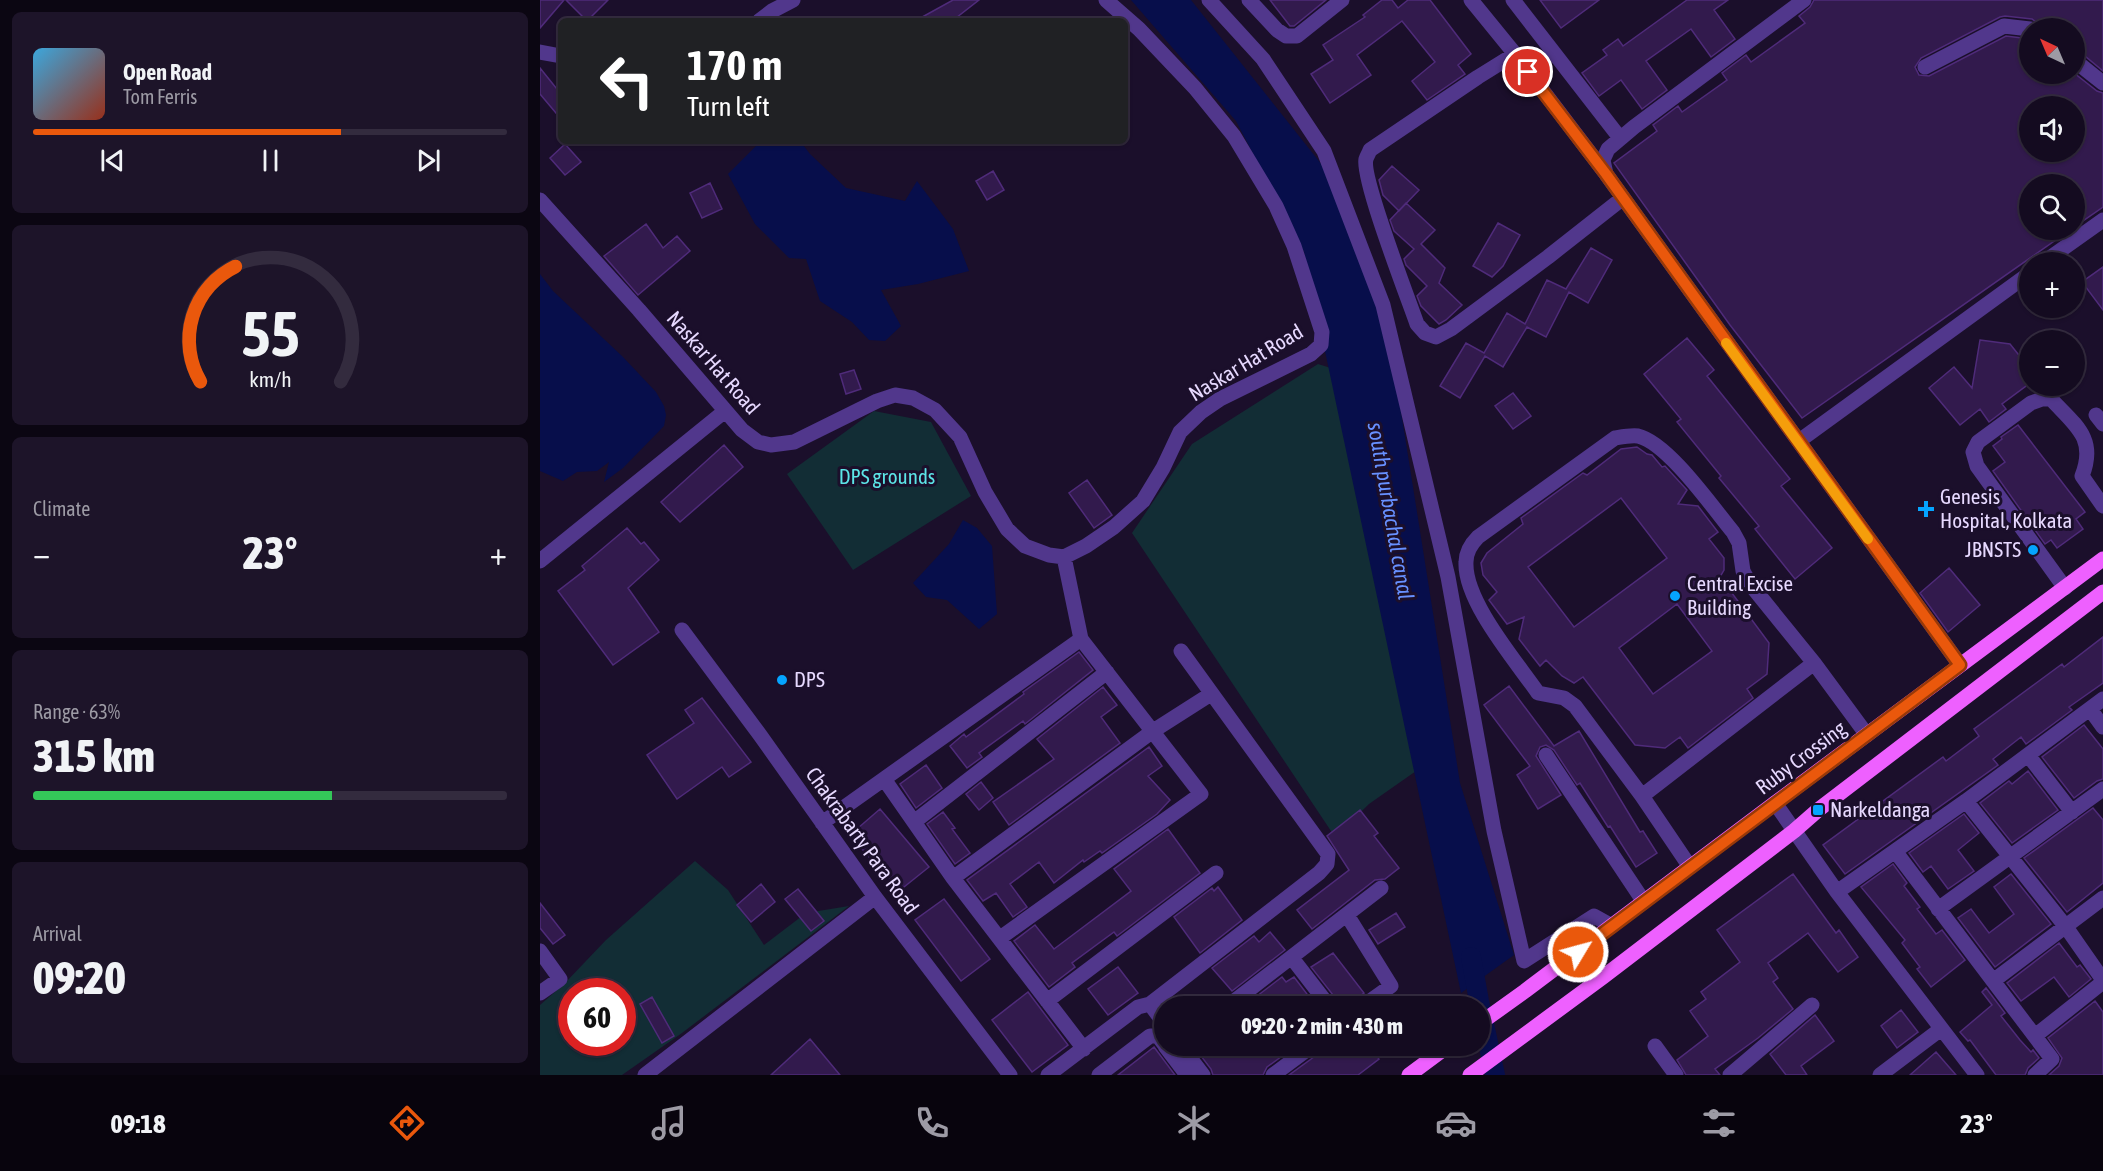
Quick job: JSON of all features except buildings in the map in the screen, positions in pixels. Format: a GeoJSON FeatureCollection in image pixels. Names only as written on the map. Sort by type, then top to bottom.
{"type":"FeatureCollection","features":[{"type":"Feature","properties":{"kind":"main road","name":"Ruby Crossing"},"geometry":{"type":"LineString","coordinates":[[1490,1016],[2103,559]]}},
{"type":"Feature","properties":{"kind":"main road"},"geometry":{"type":"LineString","coordinates":[[1470,1075],[1603,977],[2103,592]]}},
{"type":"Feature","properties":{"kind":"main road"},"geometry":{"type":"LineString","coordinates":[[1409,1075],[1435,1056]]}},
{"type":"Feature","properties":{"kind":"street"},"geometry":{"type":"LineString","coordinates":[[763,18],[793,0]]}},
{"type":"Feature","properties":{"kind":"street","name":"Naskar Hat Road"},"geometry":{"type":"LineString","coordinates":[[1106,0],[1126,18]]}},
{"type":"Feature","properties":{"kind":"street"},"geometry":{"type":"LineString","coordinates":[[1209,0],[1263,59],[1324,151],[1383,305],[1448,577],[1494,831],[1524,961],[1594,916],[1612,926]]}},
{"type":"Feature","properties":{"kind":"street"},"geometry":{"type":"LineString","coordinates":[[1249,0],[1277,30],[1286,36],[1297,36],[1342,0]]}},
{"type":"Feature","properties":{"kind":"street"},"geometry":{"type":"LineString","coordinates":[[1471,0],[1606,174],[1960,665]]}},
{"type":"Feature","properties":{"kind":"street"},"geometry":{"type":"LineString","coordinates":[[1513,0],[1620,138]]}},
{"type":"Feature","properties":{"kind":"street"},"geometry":{"type":"LineString","coordinates":[[1606,174],[1603,160],[1608,149],[1620,138],[1804,0]]}},
{"type":"Feature","properties":{"kind":"street","name":"Naskar Hat Road"},"geometry":{"type":"LineString","coordinates":[[540,200],[742,430],[758,442],[771,446],[794,442],[877,400],[895,395],[913,398],[935,410],[960,436],[985,492],[1007,528],[1025,546],[1049,555],[1064,556],[1086,546],[1114,527],[1143,501],[1163,468],[1180,432],[1201,412],[1220,399],[1311,354],[1321,345],[1322,332],[1310,290],[1290,236],[1276,207],[1234,136],[1196,88],[1128,19]]}},
{"type":"Feature","properties":{"kind":"street"},"geometry":{"type":"LineString","coordinates":[[1925,67],[2004,26],[2019,28]]}},
{"type":"Feature","properties":{"kind":"street"},"geometry":{"type":"LineString","coordinates":[[540,52],[558,55]]}},
{"type":"Feature","properties":{"kind":"street"},"geometry":{"type":"LineString","coordinates":[[1515,54],[1370,150],[1365,159],[1367,174],[1383,226],[1417,324],[1425,333],[1436,337],[1451,329],[1623,198]]}},
{"type":"Feature","properties":{"kind":"street"},"geometry":{"type":"LineString","coordinates":[[2085,69],[2103,83]]}},
{"type":"Feature","properties":{"kind":"street"},"geometry":{"type":"LineString","coordinates":[[2058,252],[2103,220]]}},
{"type":"Feature","properties":{"kind":"street"},"geometry":{"type":"LineString","coordinates":[[1798,441],[2019,281]]}},
{"type":"Feature","properties":{"kind":"street"},"geometry":{"type":"LineString","coordinates":[[2065,588],[1977,466],[1973,452],[1978,442],[2031,404],[2042,399],[2051,399],[2079,429],[2086,443],[2088,460],[2082,476],[2103,506]]}},
{"type":"Feature","properties":{"kind":"street"},"geometry":{"type":"LineString","coordinates":[[541,558],[725,411]]}},
{"type":"Feature","properties":{"kind":"street"},"geometry":{"type":"LineString","coordinates":[[1690,867],[1642,796],[1575,706],[1564,698],[1538,693],[1477,604],[1469,583],[1466,562],[1469,546],[1478,537],[1615,438],[1638,436],[1658,447],[1675,461],[1733,532],[1739,543],[1743,571],[1750,584],[1814,663],[1867,735]]}},
{"type":"Feature","properties":{"kind":"street"},"geometry":{"type":"LineString","coordinates":[[1000,938],[1201,794],[1081,639],[1064,556]]}},
{"type":"Feature","properties":{"kind":"street","name":"Chakrabarty Para Road"},"geometry":{"type":"LineString","coordinates":[[682,630],[875,897],[1011,1075]]}},
{"type":"Feature","properties":{"kind":"street"},"geometry":{"type":"LineString","coordinates":[[822,823],[1081,639]]}},
{"type":"Feature","properties":{"kind":"street"},"geometry":{"type":"LineString","coordinates":[[1048,1075],[1138,1007],[1150,1004],[1319,873],[1327,864],[1328,854],[1181,651]]}},
{"type":"Feature","properties":{"kind":"street"},"geometry":{"type":"LineString","coordinates":[[1642,796],[1814,663]]}},
{"type":"Feature","properties":{"kind":"street"},"geometry":{"type":"LineString","coordinates":[[914,822],[1107,672]]}},
{"type":"Feature","properties":{"kind":"street"},"geometry":{"type":"LineString","coordinates":[[953,878],[1153,732],[1211,694]]}},
{"type":"Feature","properties":{"kind":"street"},"geometry":{"type":"LineString","coordinates":[[1838,892],[2103,699]]}},
{"type":"Feature","properties":{"kind":"street"},"geometry":{"type":"LineString","coordinates":[[2090,709],[2103,727]]}},
{"type":"Feature","properties":{"kind":"street"},"geometry":{"type":"LineString","coordinates":[[1546,755],[1644,902]]}},
{"type":"Feature","properties":{"kind":"street"},"geometry":{"type":"LineString","coordinates":[[2028,755],[2072,812]]}},
{"type":"Feature","properties":{"kind":"street"},"geometry":{"type":"LineString","coordinates":[[884,779],[953,878],[1084,1049]]}},
{"type":"Feature","properties":{"kind":"street"},"geometry":{"type":"LineString","coordinates":[[1938,909],[2103,789]]}},
{"type":"Feature","properties":{"kind":"street"},"geometry":{"type":"LineString","coordinates":[[1966,801],[2066,927],[2103,981],[2035,1036]]}},
{"type":"Feature","properties":{"kind":"street"},"geometry":{"type":"LineString","coordinates":[[1775,802],[1838,892],[1977,1075]]}},
{"type":"Feature","properties":{"kind":"street"},"geometry":{"type":"LineString","coordinates":[[1895,851],[2052,1059],[2035,1075]]}},
{"type":"Feature","properties":{"kind":"street"},"geometry":{"type":"LineString","coordinates":[[1047,1001],[1216,873]]}},
{"type":"Feature","properties":{"kind":"street"},"geometry":{"type":"LineString","coordinates":[[1241,996],[1382,888]]}},
{"type":"Feature","properties":{"kind":"street"},"geometry":{"type":"LineString","coordinates":[[645,1075],[875,897]]}},
{"type":"Feature","properties":{"kind":"street"},"geometry":{"type":"LineString","coordinates":[[1992,981],[2103,898]]}},
{"type":"Feature","properties":{"kind":"street"},"geometry":{"type":"LineString","coordinates":[[1347,915],[1391,986],[1377,996]]}},
{"type":"Feature","properties":{"kind":"street"},"geometry":{"type":"LineString","coordinates":[[540,951],[560,978],[540,993]]}},
{"type":"Feature","properties":{"kind":"street"},"geometry":{"type":"LineString","coordinates":[[1292,958],[1321,996]]}},
{"type":"Feature","properties":{"kind":"street"},"geometry":{"type":"LineString","coordinates":[[1150,1004],[1154,1009]]}},
{"type":"Feature","properties":{"kind":"street"},"geometry":{"type":"LineString","coordinates":[[1730,1075],[1812,1005]]}},
{"type":"Feature","properties":{"kind":"street"},"geometry":{"type":"LineString","coordinates":[[1887,1073],[1941,1029]]}},
{"type":"Feature","properties":{"kind":"street"},"geometry":{"type":"LineString","coordinates":[[1099,1075],[1149,1036],[1154,1036]]}},
{"type":"Feature","properties":{"kind":"street"},"geometry":{"type":"LineString","coordinates":[[1655,1046],[1677,1075]]}},
{"type":"Feature","properties":{"kind":"street"},"geometry":{"type":"LineString","coordinates":[[1173,1056],[1187,1075]]}},
{"type":"Feature","properties":{"kind":"street"},"geometry":{"type":"LineString","coordinates":[[1189,1056],[1203,1075]]}},
{"type":"Feature","properties":{"kind":"street"},"geometry":{"type":"LineString","coordinates":[[1273,1075],[1299,1056]]}},
{"type":"Feature","properties":{"kind":"green space"},"geometry":{"type":"Polygon","coordinates":[[[1318,364],[1366,379],[1436,757],[1369,804],[1335,837],[1132,533],[1192,444],[1318,364]]]}},
{"type":"Feature","properties":{"kind":"green space","name":"DPS grounds"},"geometry":{"type":"Polygon","coordinates":[[[874,411],[931,422],[971,496],[853,570],[787,474],[874,411]]]}},
{"type":"Feature","properties":{"kind":"green space"},"geometry":{"type":"Polygon","coordinates":[[[695,861],[728,890],[764,945],[806,913],[849,906],[682,1033],[622,1075],[540,1075],[540,1005],[558,989],[558,1056],[636,1056],[636,978],[570,978],[606,940],[695,861]]]}},
{"type":"Feature","properties":{"kind":"water"},"geometry":{"type":"Polygon","coordinates":[[[1131,0],[1191,0],[1326,170],[1389,336],[1460,783],[1514,955],[1461,993],[1304,252],[1236,121],[1131,0]]]}},
{"type":"Feature","properties":{"kind":"water"},"geometry":{"type":"Polygon","coordinates":[[[758,144],[802,144],[846,188],[905,201],[917,181],[953,229],[969,271],[918,284],[881,290],[901,326],[885,341],[869,340],[852,322],[820,301],[806,259],[789,258],[755,224],[728,174],[758,144]]]}},
{"type":"Feature","properties":{"kind":"water"},"geometry":{"type":"Polygon","coordinates":[[[540,274],[553,291],[623,357],[656,392],[664,406],[666,415],[664,426],[623,468],[604,482],[609,462],[597,471],[577,472],[563,481],[540,471],[540,274]]]}},
{"type":"Feature","properties":{"kind":"water"},"geometry":{"type":"Polygon","coordinates":[[[963,520],[977,528],[992,546],[997,614],[979,629],[947,600],[926,597],[913,583],[949,544],[963,520]]]}},
{"type":"Feature","properties":{"kind":"waterway","name":"south purbachal canal"},"geometry":{"type":"LineString","coordinates":[[1471,957],[1495,1075]]}},
{"type":"Feature","properties":{"kind":"slow traffic"},"geometry":{"type":"LineString","coordinates":[[1726,343],[1868,539]]}},
{"type":"Feature","properties":{"kind":"place","name":"Genesis Hospital, Kolkata"},"geometry":{"type":"Point","coordinates":[1926,509]}},
{"type":"Feature","properties":{"kind":"place","name":"JBNSTS"},"geometry":{"type":"Point","coordinates":[2033,550]}},
{"type":"Feature","properties":{"kind":"place","name":"Central Excise Building"},"geometry":{"type":"Point","coordinates":[1675,596]}},
{"type":"Feature","properties":{"kind":"place","name":"DPS"},"geometry":{"type":"Point","coordinates":[782,680]}},
{"type":"Feature","properties":{"kind":"place","name":"Narkeldanga"},"geometry":{"type":"Point","coordinates":[1818,810]}},
{"type":"Feature","properties":{"kind":"route"},"geometry":{"type":"LineString","coordinates":[[1528,72],[1606,174],[1706,316],[1960,665],[1578,952]]}}]}
